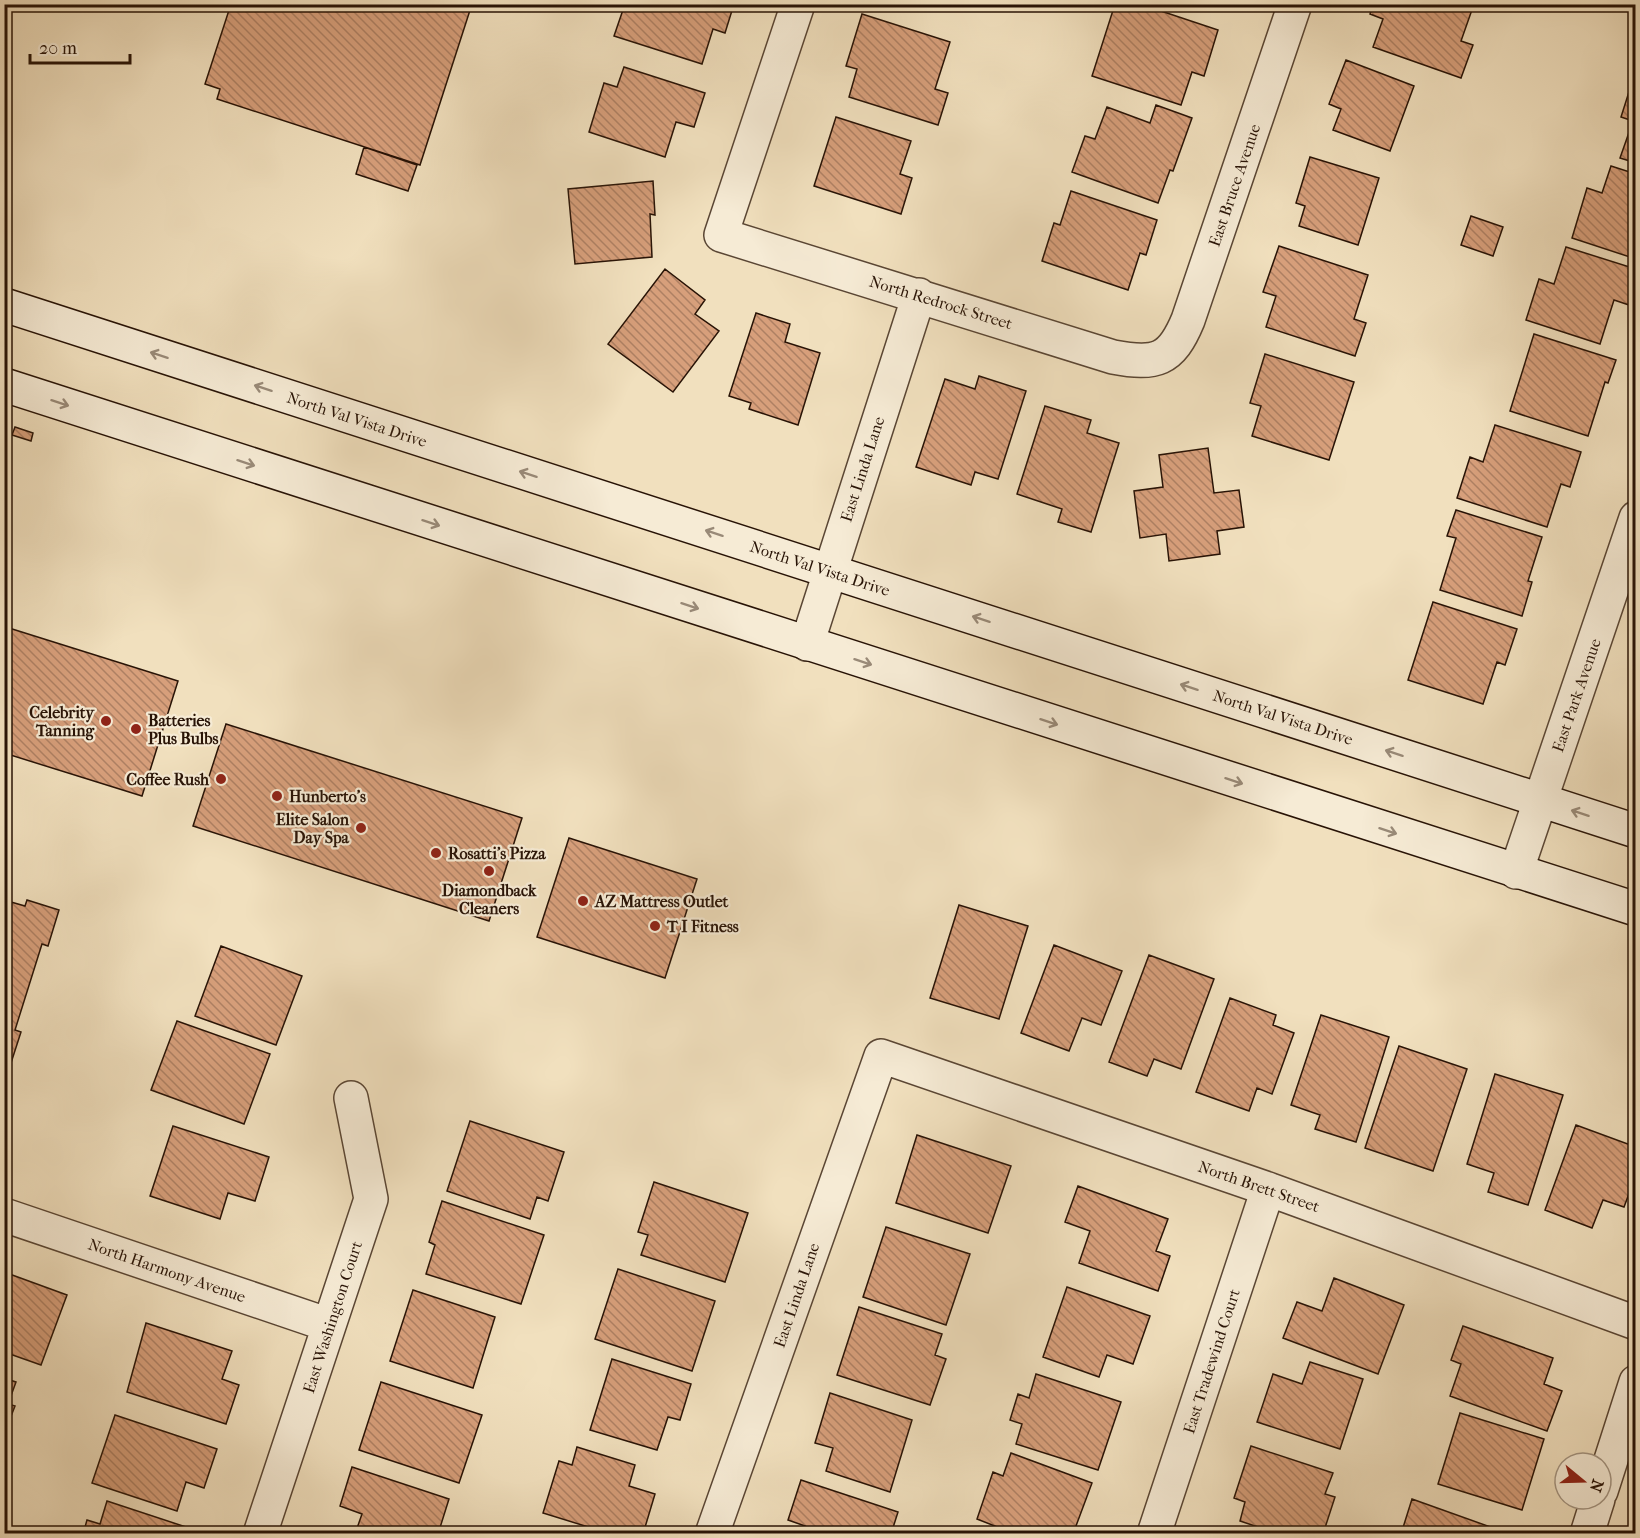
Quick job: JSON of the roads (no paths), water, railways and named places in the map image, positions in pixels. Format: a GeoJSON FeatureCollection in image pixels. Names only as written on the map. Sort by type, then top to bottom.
{"type":"FeatureCollection","features":[{"type":"Feature","properties":{"kind":"street","name":"North Redrock Street"},"geometry":{"type":"LineString","coordinates":[[798,4],[721,235],[1113,357],[1146,361],[1161,358]]}},
{"type":"Feature","properties":{"kind":"street","name":"East Bruce Avenue"},"geometry":{"type":"LineString","coordinates":[[1161,358],[1173,350],[1188,320],[1295,4]]}},
{"type":"Feature","properties":{"kind":"street","name":"East Linda Lane"},"geometry":{"type":"LineString","coordinates":[[807,644],[919,295]]}},
{"type":"Feature","properties":{"kind":"street","name":"North Val Vista Drive"},"geometry":{"type":"LineString","coordinates":[[4,305],[1635,831]]}},
{"type":"Feature","properties":{"kind":"street"},"geometry":{"type":"LineString","coordinates":[[4,385],[1635,909]]}},
{"type":"Feature","properties":{"kind":"street","name":"East Park Avenue"},"geometry":{"type":"LineString","coordinates":[[1516,872],[1635,518]]}},
{"type":"Feature","properties":{"kind":"street"},"geometry":{"type":"LineString","coordinates":[[1593,895],[1635,894]]}},
{"type":"Feature","properties":{"kind":"street","name":"East Linda Lane"},"geometry":{"type":"LineString","coordinates":[[712,1533],[880,1056]]}},
{"type":"Feature","properties":{"kind":"street","name":"North Brett Street"},"geometry":{"type":"LineString","coordinates":[[880,1056],[1268,1189],[1635,1323]]}},
{"type":"Feature","properties":{"kind":"street","name":"East Washington Court"},"geometry":{"type":"LineString","coordinates":[[260,1533],[371,1199],[351,1098]]}},
{"type":"Feature","properties":{"kind":"street","name":"East Tradewind Court"},"geometry":{"type":"LineString","coordinates":[[1154,1533],[1268,1189]]}},
{"type":"Feature","properties":{"kind":"street","name":"North Harmony Avenue"},"geometry":{"type":"LineString","coordinates":[[4,1215],[329,1325]]}},
{"type":"Feature","properties":{"kind":"street"},"geometry":{"type":"LineString","coordinates":[[1613,1453],[1635,1382]]}},
{"type":"Feature","properties":{"kind":"street"},"geometry":{"type":"LineString","coordinates":[[1587,1533],[1594,1511]]}},
{"type":"Feature","properties":{"kind":"place","name":"Celebrity Tanning"},"geometry":{"type":"Point","coordinates":[106,721]}},
{"type":"Feature","properties":{"kind":"place","name":"Batteries Plus Bulbs"},"geometry":{"type":"Point","coordinates":[136,729]}},
{"type":"Feature","properties":{"kind":"place","name":"Coffee Rush"},"geometry":{"type":"Point","coordinates":[221,779]}},
{"type":"Feature","properties":{"kind":"place","name":"Hunberto's"},"geometry":{"type":"Point","coordinates":[277,796]}},
{"type":"Feature","properties":{"kind":"place","name":"Elite Salon Day Spa"},"geometry":{"type":"Point","coordinates":[361,828]}},
{"type":"Feature","properties":{"kind":"place","name":"Rosatti's Pizza"},"geometry":{"type":"Point","coordinates":[436,853]}},
{"type":"Feature","properties":{"kind":"place","name":"Diamondback Cleaners"},"geometry":{"type":"Point","coordinates":[489,871]}},
{"type":"Feature","properties":{"kind":"place","name":"AZ Mattress Outlet"},"geometry":{"type":"Point","coordinates":[583,901]}},
{"type":"Feature","properties":{"kind":"place","name":"T I Fitness"},"geometry":{"type":"Point","coordinates":[655,926]}}]}
